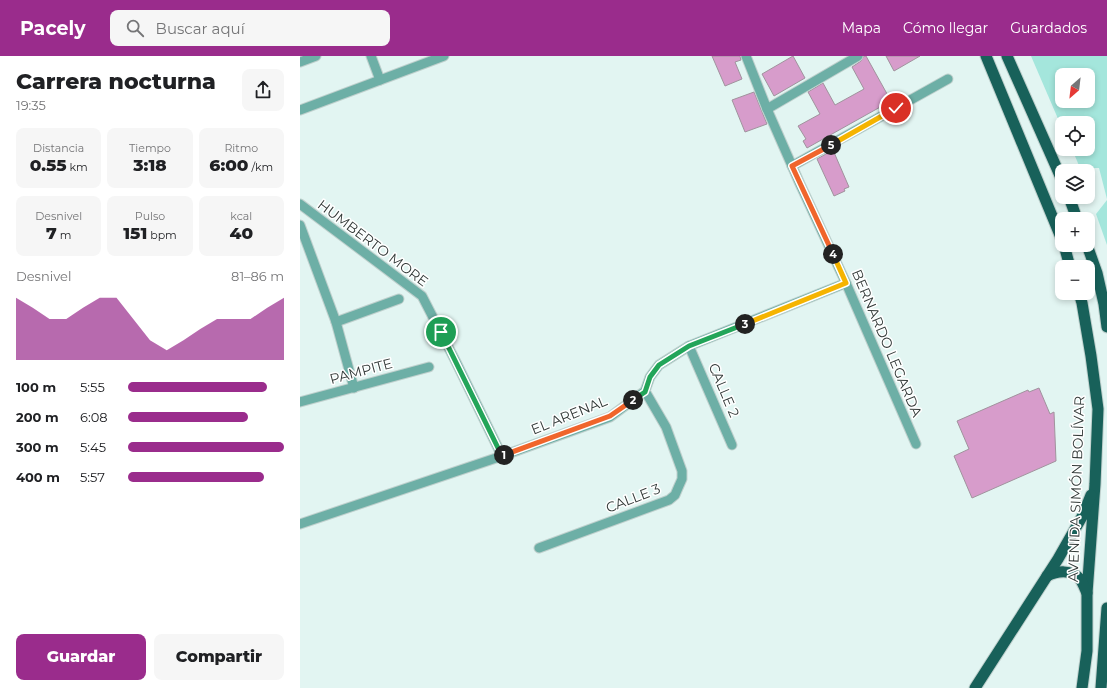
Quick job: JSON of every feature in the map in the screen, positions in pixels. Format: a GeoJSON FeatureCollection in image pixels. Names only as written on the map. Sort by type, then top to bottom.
{"type":"FeatureCollection","features":[{"type":"Feature","properties":{"kind":"highway"},"geometry":{"type":"LineString","coordinates":[[986,56],[1055,223]]}},
{"type":"Feature","properties":{"kind":"highway"},"geometry":{"type":"LineString","coordinates":[[1007,56],[1055,164]]}},
{"type":"Feature","properties":{"kind":"highway"},"geometry":{"type":"LineString","coordinates":[[1090,252],[1097,273],[1104,304],[1107,327]]}},
{"type":"Feature","properties":{"kind":"highway","name":"AVENIDA SIMÓN BOLÍVAR"},"geometry":{"type":"LineString","coordinates":[[1081,300],[1091,356],[1098,409],[1095,484],[1087,593],[1087,651],[1082,688]]}},
{"type":"Feature","properties":{"kind":"highway"},"geometry":{"type":"LineString","coordinates":[[975,688],[1047,576],[1083,515],[1095,484]]}},
{"type":"Feature","properties":{"kind":"highway"},"geometry":{"type":"LineString","coordinates":[[1047,576],[1057,572],[1067,572],[1072,574],[1080,579],[1087,593]]}},
{"type":"Feature","properties":{"kind":"highway"},"geometry":{"type":"LineString","coordinates":[[1101,688],[1107,608]]}},
{"type":"Feature","properties":{"kind":"street"},"geometry":{"type":"LineString","coordinates":[[300,62],[316,56]]}},
{"type":"Feature","properties":{"kind":"street"},"geometry":{"type":"LineString","coordinates":[[371,56],[380,80]]}},
{"type":"Feature","properties":{"kind":"street"},"geometry":{"type":"LineString","coordinates":[[300,110],[444,56]]}},
{"type":"Feature","properties":{"kind":"street","name":"BERNARDO LEGARDA"},"geometry":{"type":"LineString","coordinates":[[746,56],[767,109],[846,283],[916,444]]}},
{"type":"Feature","properties":{"kind":"street"},"geometry":{"type":"LineString","coordinates":[[767,109],[858,56]]}},
{"type":"Feature","properties":{"kind":"street"},"geometry":{"type":"LineString","coordinates":[[792,166],[948,79]]}},
{"type":"Feature","properties":{"kind":"street","name":"HUMBERTO MORE"},"geometry":{"type":"LineString","coordinates":[[300,204],[422,296],[460,369],[502,456]]}},
{"type":"Feature","properties":{"kind":"street"},"geometry":{"type":"LineString","coordinates":[[300,225],[336,322],[354,388]]}},
{"type":"Feature","properties":{"kind":"street"},"geometry":{"type":"LineString","coordinates":[[645,392],[650,377],[659,365],[689,346],[846,283]]}},
{"type":"Feature","properties":{"kind":"street"},"geometry":{"type":"LineString","coordinates":[[336,322],[399,299]]}},
{"type":"Feature","properties":{"kind":"street","name":"CALLE 2"},"geometry":{"type":"LineString","coordinates":[[689,346],[732,445]]}},
{"type":"Feature","properties":{"kind":"street","name":"PAMPITE"},"geometry":{"type":"LineString","coordinates":[[300,402],[429,368]]}},
{"type":"Feature","properties":{"kind":"street","name":"EL ARENAL"},"geometry":{"type":"LineString","coordinates":[[300,524],[502,456],[610,416],[645,392]]}},
{"type":"Feature","properties":{"kind":"street","name":"CALLE 3"},"geometry":{"type":"LineString","coordinates":[[539,548],[669,500],[675,495],[682,479],[682,471],[666,427],[645,392]]}},
{"type":"Feature","properties":{"kind":"green space"},"geometry":{"type":"Polygon","coordinates":[[[1031,56],[1107,56],[1107,199],[1099,168],[1095,168],[1095,164],[1078,164],[1075,156],[1095,156],[1095,116],[1057,116],[1031,56]]]}},
{"type":"Feature","properties":{"kind":"green space"},"geometry":{"type":"Polygon","coordinates":[[[1107,200],[1107,245],[1096,214],[1107,200]]]}},
{"type":"Feature","properties":{"kind":"building"},"geometry":{"type":"Polygon","coordinates":[[[712,56],[740,56],[741,60],[735,62],[742,79],[725,86],[712,56]]]}},
{"type":"Feature","properties":{"kind":"building"},"geometry":{"type":"Polygon","coordinates":[[[793,56],[805,78],[774,96],[762,74],[793,56]]]}},
{"type":"Feature","properties":{"kind":"building"},"geometry":{"type":"Polygon","coordinates":[[[864,56],[866,56],[891,101],[807,148],[803,141],[806,139],[798,126],[820,114],[808,92],[823,83],[835,105],[864,89],[852,67],[861,61],[864,56]]]}},
{"type":"Feature","properties":{"kind":"building"},"geometry":{"type":"Polygon","coordinates":[[[886,56],[920,56],[894,71],[886,56]]]}},
{"type":"Feature","properties":{"kind":"building"},"geometry":{"type":"Polygon","coordinates":[[[754,92],[767,124],[745,132],[732,100],[754,92]]]}},
{"type":"Feature","properties":{"kind":"building"},"geometry":{"type":"Polygon","coordinates":[[[833,150],[849,187],[844,189],[845,191],[834,196],[817,159],[833,150]]]}},
{"type":"Feature","properties":{"kind":"building"},"geometry":{"type":"Polygon","coordinates":[[[1039,388],[1050,414],[1054,412],[1056,461],[972,498],[954,456],[969,449],[957,421],[1028,390],[1029,392],[1039,388]]]}},
{"type":"Feature","properties":{"kind":"route"},"geometry":{"type":"LineString","coordinates":[[441,332],[502,456],[610,416],[645,392],[650,377],[659,365],[689,346],[846,283],[792,166],[896,108]]}}]}
